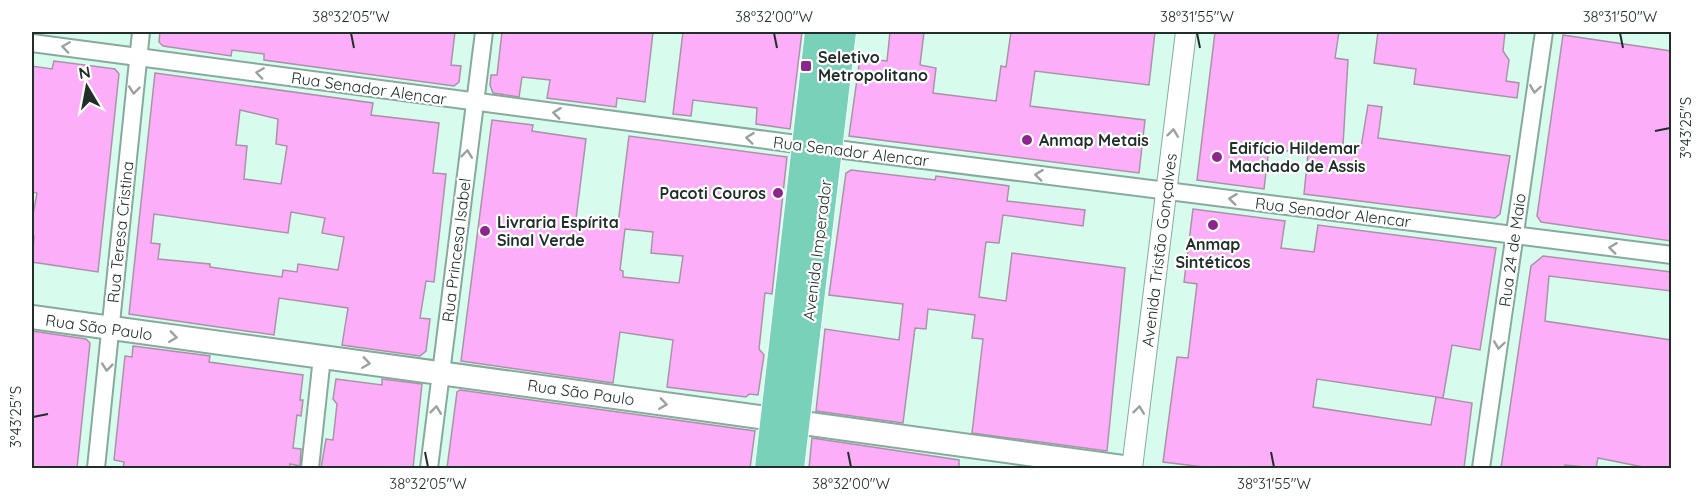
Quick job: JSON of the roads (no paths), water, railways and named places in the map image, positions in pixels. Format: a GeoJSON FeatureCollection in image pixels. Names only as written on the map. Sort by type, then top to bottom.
{"type":"FeatureCollection","features":[{"type":"Feature","properties":{"kind":"main road","name":"Avenida Imperador"},"geometry":{"type":"LineString","coordinates":[[817,147],[818,32]]}},
{"type":"Feature","properties":{"kind":"main road","name":"Avenida Imperador"},"geometry":{"type":"LineString","coordinates":[[768,468],[785,421],[817,147],[843,32]]}},
{"type":"Feature","properties":{"kind":"main road","name":"Rua São Paulo"},"geometry":{"type":"LineString","coordinates":[[32,317],[1131,468]]}},
{"type":"Feature","properties":{"kind":"main road","name":"Avenida Imperador"},"geometry":{"type":"LineString","coordinates":[[785,421],[791,468]]}},
{"type":"Feature","properties":{"kind":"street","name":"Rua Teresa Cristina"},"geometry":{"type":"LineString","coordinates":[[96,468],[141,32]]}},
{"type":"Feature","properties":{"kind":"street","name":"Rua Princesa Isabel"},"geometry":{"type":"LineString","coordinates":[[429,468],[484,32]]}},
{"type":"Feature","properties":{"kind":"street","name":"Avenida Tristão Gonçalves"},"geometry":{"type":"LineString","coordinates":[[1131,468],[1186,32]]}},
{"type":"Feature","properties":{"kind":"street","name":"Rua 24 de Maio"},"geometry":{"type":"LineString","coordinates":[[1481,468],[1544,32]]}},
{"type":"Feature","properties":{"kind":"street","name":"Rua Senador Alencar"},"geometry":{"type":"LineString","coordinates":[[32,43],[817,147],[1671,255]]}},
{"type":"Feature","properties":{"kind":"street"},"geometry":{"type":"LineString","coordinates":[[310,468],[322,357]]}},
{"type":"Feature","properties":{"kind":"place","name":"Seletivo Metropolitano"},"geometry":{"type":"Point","coordinates":[806,66]}},
{"type":"Feature","properties":{"kind":"place","name":"Anmap Metais"},"geometry":{"type":"Point","coordinates":[1027,140]}},
{"type":"Feature","properties":{"kind":"place","name":"Edifício Hildemar Machado de Assis"},"geometry":{"type":"Point","coordinates":[1217,157]}},
{"type":"Feature","properties":{"kind":"place","name":"Pacoti Couros"},"geometry":{"type":"Point","coordinates":[778,193]}},
{"type":"Feature","properties":{"kind":"place","name":"Anmap Sintéticos"},"geometry":{"type":"Point","coordinates":[1213,225]}},
{"type":"Feature","properties":{"kind":"place","name":"Livraria Espírita Sinal Verde"},"geometry":{"type":"Point","coordinates":[485,231]}}]}
